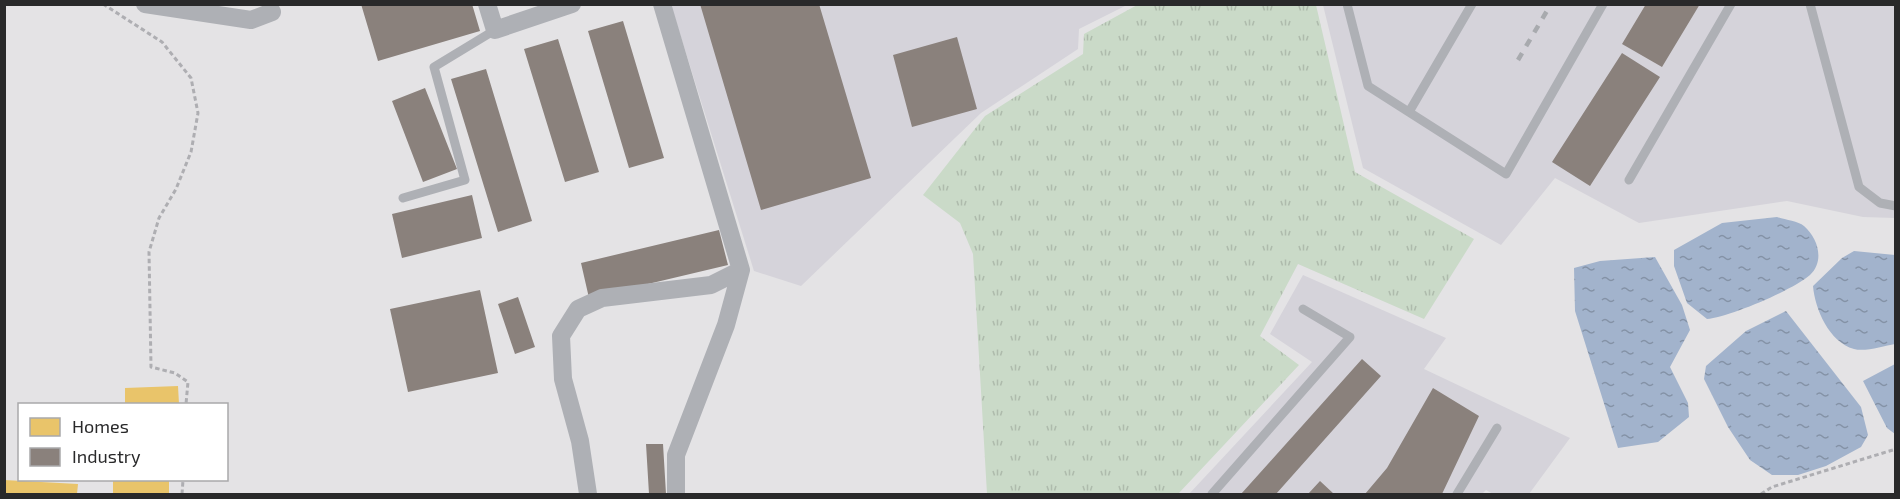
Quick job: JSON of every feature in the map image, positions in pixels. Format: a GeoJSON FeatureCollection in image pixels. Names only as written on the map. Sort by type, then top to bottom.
{"type":"FeatureCollection","features":[{"type":"Feature","properties":{"kind":"street"},"geometry":{"type":"LineString","coordinates":[[145,4],[251,20],[272,12]]}},
{"type":"Feature","properties":{"kind":"street"},"geometry":{"type":"LineString","coordinates":[[487,4],[495,30],[565,6]]}},
{"type":"Feature","properties":{"kind":"street"},"geometry":{"type":"LineString","coordinates":[[662,4],[741,270],[726,325],[675,455],[675,495]]}},
{"type":"Feature","properties":{"kind":"street"},"geometry":{"type":"LineString","coordinates":[[588,495],[580,441],[563,379],[561,336],[578,309],[602,298],[711,285],[741,270]]}},
{"type":"Feature","properties":{"kind":"lane"},"geometry":{"type":"LineString","coordinates":[[1347,4],[1368,86],[1506,174],[1603,4]]}},
{"type":"Feature","properties":{"kind":"lane"},"geometry":{"type":"LineString","coordinates":[[1408,112],[1472,4]]}},
{"type":"Feature","properties":{"kind":"lane"},"geometry":{"type":"LineString","coordinates":[[1629,180],[1731,4]]}},
{"type":"Feature","properties":{"kind":"lane"},"geometry":{"type":"LineString","coordinates":[[1810,4],[1859,187],[1880,203],[1896,206]]}},
{"type":"Feature","properties":{"kind":"lane"},"geometry":{"type":"LineString","coordinates":[[403,198],[465,180],[434,67],[495,30]]}},
{"type":"Feature","properties":{"kind":"lane"},"geometry":{"type":"LineString","coordinates":[[1212,495],[1350,337],[1303,309]]}},
{"type":"Feature","properties":{"kind":"lane"},"geometry":{"type":"LineString","coordinates":[[1457,495],[1497,428]]}},
{"type":"Feature","properties":{"kind":"path"},"geometry":{"type":"LineString","coordinates":[[103,4],[162,42],[191,78],[198,113],[192,152],[176,189],[159,218],[149,252],[151,367],[175,373],[188,382],[186,403]]}},
{"type":"Feature","properties":{"kind":"path"},"geometry":{"type":"LineString","coordinates":[[1761,495],[1772,487],[1896,450]]}},
{"type":"Feature","properties":{"kind":"shaded area"},"geometry":{"type":"Polygon","coordinates":[[[671,5],[1127,5],[1079,29],[1078,49],[981,113],[801,286],[754,271],[671,5]]]}},
{"type":"Feature","properties":{"kind":"shaded area"},"geometry":{"type":"Polygon","coordinates":[[[1323,5],[1895,5],[1895,218],[1863,217],[1787,201],[1639,223],[1555,178],[1501,245],[1363,168],[1323,5]]]}},
{"type":"Feature","properties":{"kind":"shaded area"},"geometry":{"type":"Polygon","coordinates":[[[1303,275],[1446,338],[1424,369],[1570,438],[1529,494],[1493,494],[1486,490],[1482,494],[1189,494],[1312,362],[1270,334],[1303,275]]]}},
{"type":"Feature","properties":{"kind":"green space"},"geometry":{"type":"Polygon","coordinates":[[[1139,4],[1316,5],[1355,172],[1474,239],[1424,319],[1298,264],[1260,336],[1299,365],[1178,494],[987,494],[973,254],[960,223],[923,195],[985,116],[1083,54],[1084,34],[1139,4]]]}},
{"type":"Feature","properties":{"kind":"water"},"geometry":{"type":"Polygon","coordinates":[[[1777,217],[1801,224],[1813,237],[1818,257],[1815,269],[1810,275],[1776,295],[1717,317],[1707,319],[1687,303],[1674,266],[1674,250],[1722,223],[1777,217]]]}},
{"type":"Feature","properties":{"kind":"water"},"geometry":{"type":"Polygon","coordinates":[[[1854,251],[1895,255],[1895,344],[1869,349],[1854,349],[1837,339],[1820,314],[1813,286],[1842,258],[1854,251]]]}},
{"type":"Feature","properties":{"kind":"water"},"geometry":{"type":"Polygon","coordinates":[[[1655,257],[1682,305],[1690,330],[1670,367],[1688,403],[1689,417],[1658,442],[1618,448],[1575,311],[1574,268],[1600,261],[1655,257]]]}},
{"type":"Feature","properties":{"kind":"water"},"geometry":{"type":"Polygon","coordinates":[[[1786,311],[1861,407],[1868,435],[1861,447],[1826,466],[1798,475],[1772,475],[1750,460],[1728,427],[1704,379],[1706,366],[1746,331],[1786,311]]]}},
{"type":"Feature","properties":{"kind":"water"},"geometry":{"type":"Polygon","coordinates":[[[1895,364],[1895,434],[1887,428],[1863,381],[1895,364]]]}},
{"type":"Feature","properties":{"kind":"building: Homes"},"geometry":{"type":"Polygon","coordinates":[[[178,386],[179,403],[125,403],[125,388],[178,386]]]}},
{"type":"Feature","properties":{"kind":"building: Homes"},"geometry":{"type":"Polygon","coordinates":[[[4,480],[78,484],[77,494],[4,494],[4,480]]]}},
{"type":"Feature","properties":{"kind":"building: Homes"},"geometry":{"type":"Polygon","coordinates":[[[113,481],[169,481],[169,494],[113,494],[113,481]]]}},
{"type":"Feature","properties":{"kind":"building: Industry"},"geometry":{"type":"Polygon","coordinates":[[[361,4],[472,4],[480,31],[378,61],[361,4]]]}},
{"type":"Feature","properties":{"kind":"building: Industry"},"geometry":{"type":"Polygon","coordinates":[[[700,4],[819,4],[871,178],[761,210],[700,4]]]}},
{"type":"Feature","properties":{"kind":"building: Industry"},"geometry":{"type":"Polygon","coordinates":[[[1646,4],[1700,4],[1662,67],[1622,44],[1646,4]]]}},
{"type":"Feature","properties":{"kind":"building: Industry"},"geometry":{"type":"Polygon","coordinates":[[[623,21],[664,158],[629,168],[588,31],[623,21]]]}},
{"type":"Feature","properties":{"kind":"building: Industry"},"geometry":{"type":"Polygon","coordinates":[[[957,37],[977,109],[912,127],[893,55],[957,37]]]}},
{"type":"Feature","properties":{"kind":"building: Industry"},"geometry":{"type":"Polygon","coordinates":[[[558,39],[599,172],[565,182],[524,49],[558,39]]]}},
{"type":"Feature","properties":{"kind":"building: Industry"},"geometry":{"type":"Polygon","coordinates":[[[1622,53],[1660,77],[1590,186],[1552,162],[1622,53]]]}},
{"type":"Feature","properties":{"kind":"building: Industry"},"geometry":{"type":"Polygon","coordinates":[[[486,69],[532,221],[498,232],[451,79],[486,69]]]}},
{"type":"Feature","properties":{"kind":"building: Industry"},"geometry":{"type":"Polygon","coordinates":[[[425,88],[457,169],[423,182],[392,101],[425,88]]]}},
{"type":"Feature","properties":{"kind":"building: Industry"},"geometry":{"type":"Polygon","coordinates":[[[472,195],[482,238],[402,258],[392,214],[472,195]]]}},
{"type":"Feature","properties":{"kind":"building: Industry"},"geometry":{"type":"Polygon","coordinates":[[[719,230],[728,265],[589,298],[581,263],[719,230]]]}},
{"type":"Feature","properties":{"kind":"building: Industry"},"geometry":{"type":"Polygon","coordinates":[[[480,290],[498,373],[408,392],[390,309],[480,290]]]}},
{"type":"Feature","properties":{"kind":"building: Industry"},"geometry":{"type":"Polygon","coordinates":[[[518,297],[535,347],[515,354],[498,304],[518,297]]]}},
{"type":"Feature","properties":{"kind":"building: Industry"},"geometry":{"type":"Polygon","coordinates":[[[1362,359],[1381,376],[1276,494],[1241,494],[1362,359]]]}},
{"type":"Feature","properties":{"kind":"building: Industry"},"geometry":{"type":"Polygon","coordinates":[[[1433,388],[1479,416],[1442,494],[1365,494],[1387,468],[1433,388]]]}},
{"type":"Feature","properties":{"kind":"building: Industry"},"geometry":{"type":"Polygon","coordinates":[[[646,444],[663,444],[666,494],[649,494],[646,444]]]}},
{"type":"Feature","properties":{"kind":"building: Industry"},"geometry":{"type":"Polygon","coordinates":[[[1320,481],[1334,494],[1308,494],[1320,481]]]}},
{"type":"Feature","properties":{"kind":"railway"},"geometry":{"type":"LineString","coordinates":[[1518,60],[1551,4]]}}]}
